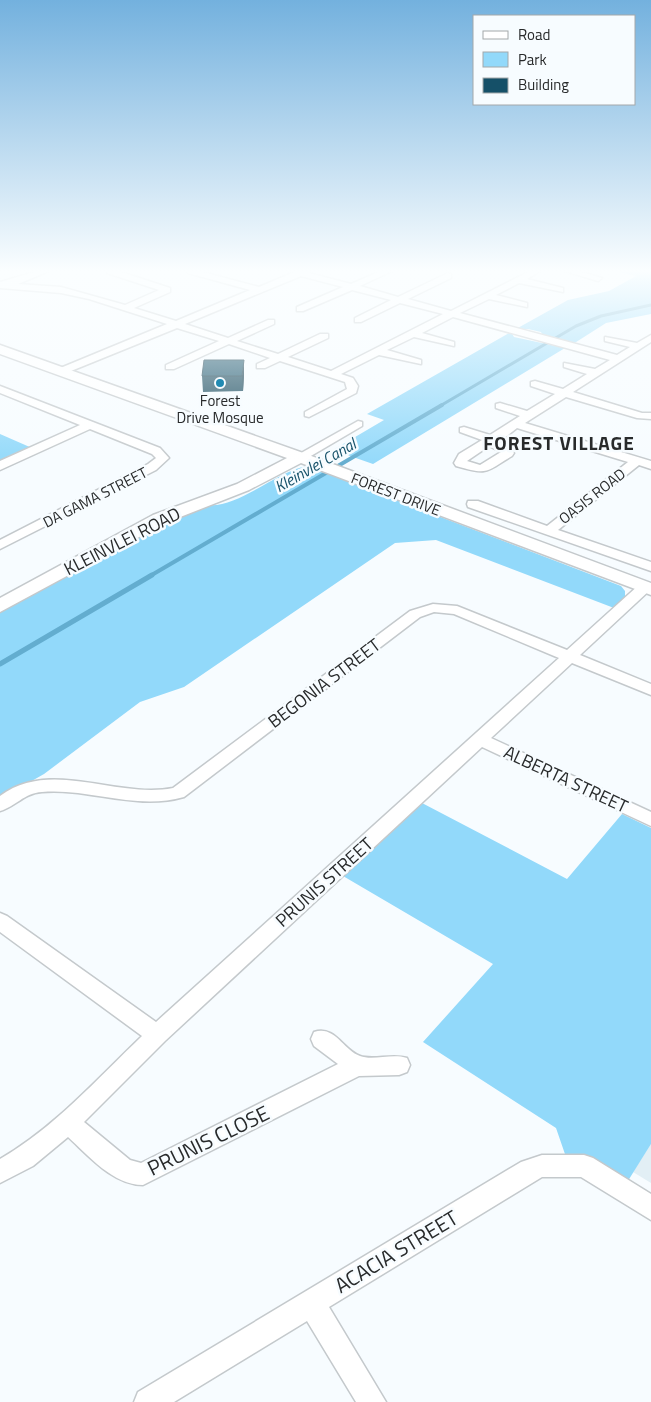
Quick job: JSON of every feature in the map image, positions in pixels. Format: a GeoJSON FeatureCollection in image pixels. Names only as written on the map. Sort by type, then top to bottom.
{"type":"FeatureCollection","features":[{"type":"Feature","properties":{"kind":"street"},"geometry":{"type":"LineString","coordinates":[[62,371],[147,336]]}},
{"type":"Feature","properties":{"kind":"street"},"geometry":{"type":"LineString","coordinates":[[217,336],[349,380],[353,390],[309,414]]}},
{"type":"Feature","properties":{"kind":"street"},"geometry":{"type":"LineString","coordinates":[[170,367],[237,336]]}},
{"type":"Feature","properties":{"kind":"street"},"geometry":{"type":"LineString","coordinates":[[260,366],[323,336]]}},
{"type":"Feature","properties":{"kind":"street"},"geometry":{"type":"LineString","coordinates":[[333,374],[406,336]]}},
{"type":"Feature","properties":{"kind":"street"},"geometry":{"type":"LineString","coordinates":[[425,336],[450,344]]}},
{"type":"Feature","properties":{"kind":"street"},"geometry":{"type":"LineString","coordinates":[[536,336],[618,359]]}},
{"type":"Feature","properties":{"kind":"street"},"geometry":{"type":"LineString","coordinates":[[464,430],[492,441],[651,338]]}},
{"type":"Feature","properties":{"kind":"street"},"geometry":{"type":"LineString","coordinates":[[609,339],[638,346]]}},
{"type":"Feature","properties":{"kind":"street","name":"FOREST DRIVE"},"geometry":{"type":"LineString","coordinates":[[0,349],[308,460],[648,588]]}},
{"type":"Feature","properties":{"kind":"street"},"geometry":{"type":"LineString","coordinates":[[378,351],[417,362]]}},
{"type":"Feature","properties":{"kind":"street"},"geometry":{"type":"LineString","coordinates":[[568,365],[597,373]]}},
{"type":"Feature","properties":{"kind":"street"},"geometry":{"type":"LineString","coordinates":[[535,384],[641,416],[651,416]]}},
{"type":"Feature","properties":{"kind":"street","name":"DA GAMA STREET"},"geometry":{"type":"LineString","coordinates":[[0,389],[156,451],[163,458],[152,467],[0,545]]}},
{"type":"Feature","properties":{"kind":"street"},"geometry":{"type":"LineString","coordinates":[[500,406],[530,416]]}},
{"type":"Feature","properties":{"kind":"street"},"geometry":{"type":"LineString","coordinates":[[0,466],[89,424]]}},
{"type":"Feature","properties":{"kind":"street"},"geometry":{"type":"LineString","coordinates":[[308,460],[358,424]]}},
{"type":"Feature","properties":{"kind":"street"},"geometry":{"type":"LineString","coordinates":[[518,424],[651,466]]}},
{"type":"Feature","properties":{"kind":"street","name":"KLEINVLEI ROAD"},"geometry":{"type":"LineString","coordinates":[[0,606],[159,519],[308,460]]}},
{"type":"Feature","properties":{"kind":"street","name":"OASIS ROAD"},"geometry":{"type":"LineString","coordinates":[[548,531],[637,461]]}},
{"type":"Feature","properties":{"kind":"street"},"geometry":{"type":"LineString","coordinates":[[473,504],[651,568]]}},
{"type":"Feature","properties":{"kind":"street","name":"PRUNIS STREET"},"geometry":{"type":"LineString","coordinates":[[0,1172],[24,1158],[68,1122],[157,1035],[570,656],[648,588]]}},
{"type":"Feature","properties":{"kind":"street","name":"BEGONIA STREET"},"geometry":{"type":"LineString","coordinates":[[0,805],[21,791],[45,786],[154,797],[178,793],[415,614],[426,609],[440,607],[457,610],[651,690]]}},
{"type":"Feature","properties":{"kind":"street","name":"ALBERTA STREET"},"geometry":{"type":"LineString","coordinates":[[480,739],[651,820]]}},
{"type":"Feature","properties":{"kind":"street"},"geometry":{"type":"LineString","coordinates":[[0,921],[157,1035]]}},
{"type":"Feature","properties":{"kind":"street"},"geometry":{"type":"LineString","coordinates":[[322,1039],[356,1066]]}},
{"type":"Feature","properties":{"kind":"street","name":"PRUNIS CLOSE"},"geometry":{"type":"LineString","coordinates":[[68,1122],[121,1168],[132,1174],[143,1174],[356,1066],[399,1065]]}},
{"type":"Feature","properties":{"kind":"street","name":"ACACIA STREET"},"geometry":{"type":"LineString","coordinates":[[148,1402],[530,1170],[542,1166],[584,1166],[651,1208]]}},
{"type":"Feature","properties":{"kind":"street"},"geometry":{"type":"LineString","coordinates":[[311,1302],[372,1402]]}},
{"type":"Feature","properties":{"kind":"shaded area"},"geometry":{"type":"Polygon","coordinates":[[[651,1144],[651,1183],[633,1172],[651,1144]]]}},
{"type":"Feature","properties":{"kind":"green space"},"geometry":{"type":"Polygon","coordinates":[[[503,336],[514,336],[565,348],[373,464],[333,450],[384,420],[367,414],[503,336]]]}},
{"type":"Feature","properties":{"kind":"green space"},"geometry":{"type":"Polygon","coordinates":[[[545,336],[585,336],[573,344],[545,336]]]}},
{"type":"Feature","properties":{"kind":"green space"},"geometry":{"type":"Polygon","coordinates":[[[0,434],[32,448],[0,463],[0,434]]]}},
{"type":"Feature","properties":{"kind":"green space"},"geometry":{"type":"Polygon","coordinates":[[[307,466],[621,586],[625,591],[625,597],[614,608],[436,540],[395,543],[184,687],[140,702],[44,774],[0,799],[0,612],[152,528],[207,505],[219,505],[244,496],[295,469],[307,466]]]}},
{"type":"Feature","properties":{"kind":"green space"},"geometry":{"type":"Polygon","coordinates":[[[422,803],[567,879],[622,814],[651,828],[651,1144],[626,1184],[566,1157],[556,1128],[423,1042],[493,964],[343,876],[422,803]]]}},
{"type":"Feature","properties":{"kind":"building"},"geometry":{"type":"Polygon","coordinates":[[[204,360],[244,360],[242,376],[202,376],[204,360]]]}},
{"type":"Feature","properties":{"kind":"waterway","name":"Kleinvlei Canal"},"geometry":{"type":"LineString","coordinates":[[440,406],[558,336]]}},
{"type":"Feature","properties":{"kind":"waterway","name":"Kleinvlei Canal"},"geometry":{"type":"LineString","coordinates":[[150,576],[442,405]]}},
{"type":"Feature","properties":{"kind":"waterway","name":"Kleinvlei Canal"},"geometry":{"type":"LineString","coordinates":[[0,664],[152,575]]}},
{"type":"Feature","properties":{"kind":"place","name":"Forest Drive Mosque"},"geometry":{"type":"Point","coordinates":[220,383]}},
{"type":"Feature","properties":{"kind":"district","name":"FOREST VILLAGE"},"geometry":{"type":"Point","coordinates":[559,442]}}]}
